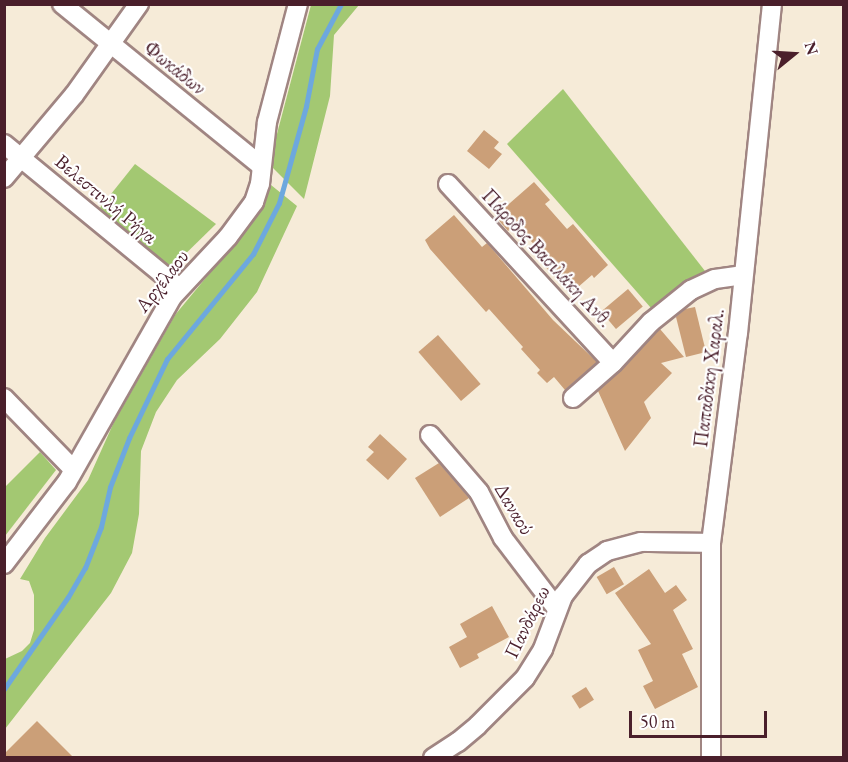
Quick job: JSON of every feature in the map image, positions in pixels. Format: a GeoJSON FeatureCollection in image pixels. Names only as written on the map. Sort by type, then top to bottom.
{"type":"FeatureCollection","features":[{"type":"Feature","properties":{"kind":"street","name":"Φωκάδων"},"geometry":{"type":"LineString","coordinates":[[62,4],[260,165]]}},
{"type":"Feature","properties":{"kind":"street"},"geometry":{"type":"LineString","coordinates":[[4,178],[74,95],[139,4]]}},
{"type":"Feature","properties":{"kind":"street","name":"Αρχέλαου"},"geometry":{"type":"LineString","coordinates":[[4,564],[74,470],[157,320],[179,288],[220,246],[250,208],[258,191],[268,115],[298,4]]}},
{"type":"Feature","properties":{"kind":"street","name":"Παπαδάκη Χαραλ."},"geometry":{"type":"LineString","coordinates":[[711,758],[711,543],[772,4]]}},
{"type":"Feature","properties":{"kind":"street","name":"Βελεστινλή Ρήγα"},"geometry":{"type":"LineString","coordinates":[[4,144],[179,288]]}},
{"type":"Feature","properties":{"kind":"street","name":"Πάροδος Βασιλάκη Ανθ."},"geometry":{"type":"LineString","coordinates":[[448,184],[613,363]]}},
{"type":"Feature","properties":{"kind":"street"},"geometry":{"type":"LineString","coordinates":[[573,399],[613,363],[651,322],[691,290],[714,279],[742,275]]}},
{"type":"Feature","properties":{"kind":"street"},"geometry":{"type":"LineString","coordinates":[[4,398],[74,470]]}},
{"type":"Feature","properties":{"kind":"street","name":"Δαναού"},"geometry":{"type":"LineString","coordinates":[[430,435],[455,461],[478,492],[503,538],[557,609]]}},
{"type":"Feature","properties":{"kind":"street","name":"Πανδάρεω"},"geometry":{"type":"LineString","coordinates":[[433,758],[478,725],[525,678],[543,649],[557,609],[579,574],[598,557],[613,549],[655,540],[711,543]]}},
{"type":"Feature","properties":{"kind":"green space"},"geometry":{"type":"Polygon","coordinates":[[[311,5],[359,5],[334,35],[330,96],[304,199],[273,168],[273,149],[311,5]]]}},
{"type":"Feature","properties":{"kind":"green space"},"geometry":{"type":"Polygon","coordinates":[[[563,89],[705,271],[651,308],[507,144],[563,89]]]}},
{"type":"Feature","properties":{"kind":"green space"},"geometry":{"type":"Polygon","coordinates":[[[135,164],[216,224],[170,269],[99,209],[135,164]]]}},
{"type":"Feature","properties":{"kind":"green space"},"geometry":{"type":"Polygon","coordinates":[[[271,185],[297,206],[257,292],[220,339],[177,380],[156,412],[141,451],[139,514],[132,553],[111,593],[5,729],[5,659],[22,651],[30,643],[34,630],[34,595],[29,581],[20,579],[45,538],[88,480],[114,422],[175,315],[243,233],[271,185]]]}},
{"type":"Feature","properties":{"kind":"green space"},"geometry":{"type":"Polygon","coordinates":[[[40,452],[56,470],[5,536],[5,487],[40,452]]]}},
{"type":"Feature","properties":{"kind":"building"},"geometry":{"type":"Polygon","coordinates":[[[484,130],[499,142],[494,148],[502,154],[489,169],[467,151],[484,130]]]}},
{"type":"Feature","properties":{"kind":"building"},"geometry":{"type":"Polygon","coordinates":[[[534,182],[550,200],[545,204],[567,229],[573,224],[608,265],[594,278],[592,275],[570,294],[540,261],[545,257],[516,224],[508,231],[495,216],[534,182]]]}},
{"type":"Feature","properties":{"kind":"building"},"geometry":{"type":"Polygon","coordinates":[[[454,215],[482,247],[487,243],[553,320],[597,362],[565,390],[554,377],[547,383],[537,373],[540,370],[521,349],[523,347],[489,309],[486,312],[430,249],[425,240],[454,215]]]}},
{"type":"Feature","properties":{"kind":"building"},"geometry":{"type":"Polygon","coordinates":[[[628,289],[643,307],[616,329],[601,311],[628,289]]]}},
{"type":"Feature","properties":{"kind":"building"},"geometry":{"type":"Polygon","coordinates":[[[695,307],[706,352],[686,357],[676,317],[685,309],[695,307]]]}},
{"type":"Feature","properties":{"kind":"building"},"geometry":{"type":"Polygon","coordinates":[[[660,329],[684,357],[661,363],[672,373],[644,402],[651,418],[625,451],[598,391],[660,329]]]}},
{"type":"Feature","properties":{"kind":"building"},"geometry":{"type":"Polygon","coordinates":[[[438,335],[481,384],[461,401],[418,352],[438,335]]]}},
{"type":"Feature","properties":{"kind":"building"},"geometry":{"type":"Polygon","coordinates":[[[380,434],[407,459],[388,480],[366,460],[374,452],[368,447],[380,434]]]}},
{"type":"Feature","properties":{"kind":"building"},"geometry":{"type":"Polygon","coordinates":[[[439,463],[469,498],[440,517],[415,478],[439,463]]]}},
{"type":"Feature","properties":{"kind":"building"},"geometry":{"type":"Polygon","coordinates":[[[614,567],[624,584],[607,594],[597,577],[614,567]]]}},
{"type":"Feature","properties":{"kind":"building"},"geometry":{"type":"Polygon","coordinates":[[[649,569],[665,593],[676,585],[687,600],[673,610],[693,649],[682,654],[698,687],[655,709],[643,686],[653,681],[638,650],[651,644],[615,593],[649,569]]]}},
{"type":"Feature","properties":{"kind":"building"},"geometry":{"type":"Polygon","coordinates":[[[492,606],[509,637],[477,654],[479,658],[460,668],[449,647],[467,637],[460,624],[492,606]]]}},
{"type":"Feature","properties":{"kind":"building"},"geometry":{"type":"Polygon","coordinates":[[[586,687],[594,700],[580,709],[572,696],[586,687]]]}},
{"type":"Feature","properties":{"kind":"building"},"geometry":{"type":"Polygon","coordinates":[[[37,721],[74,758],[4,758],[4,754],[37,721]]]}},
{"type":"Feature","properties":{"kind":"waterway"},"geometry":{"type":"LineString","coordinates":[[4,689],[68,597],[85,568],[101,527],[110,487],[129,438],[167,359],[253,254],[279,203],[306,106],[317,49],[341,4]]}}]}
